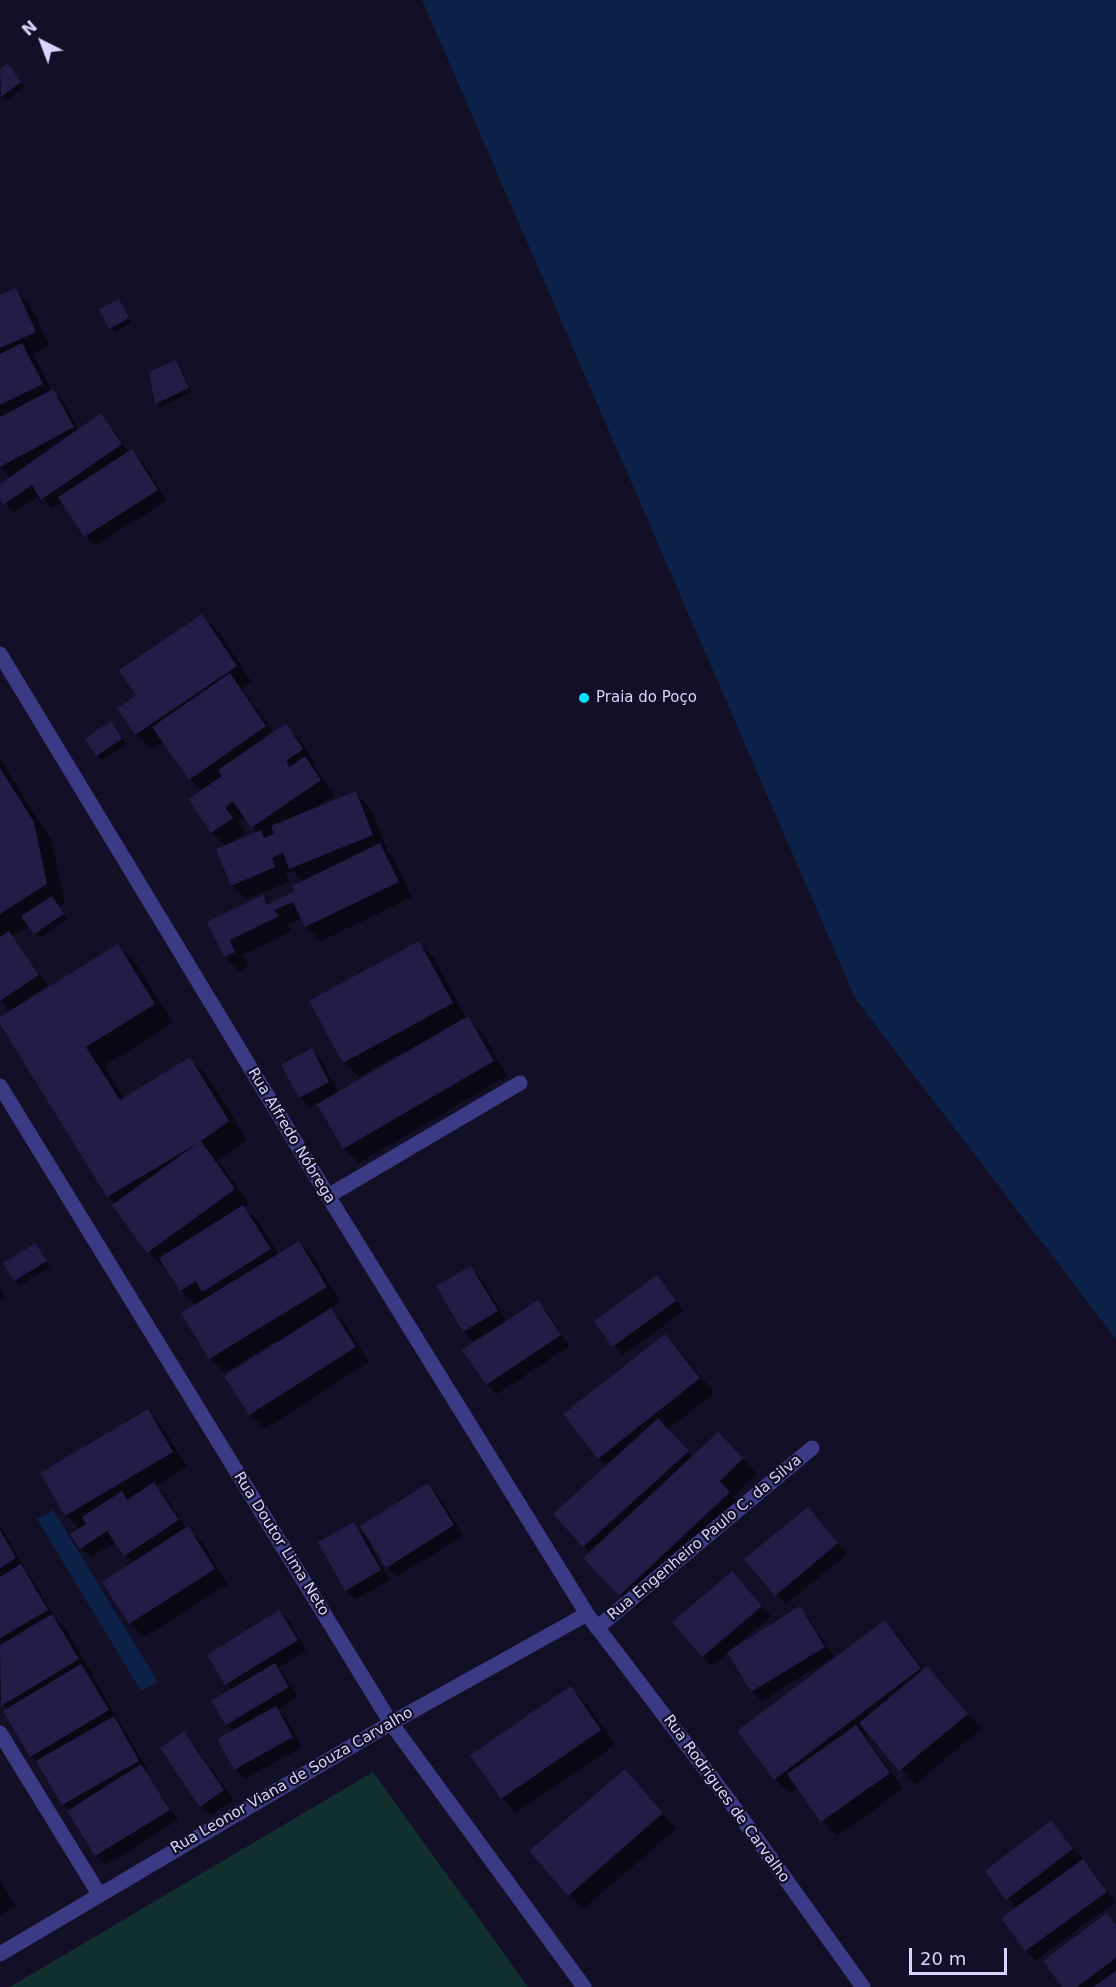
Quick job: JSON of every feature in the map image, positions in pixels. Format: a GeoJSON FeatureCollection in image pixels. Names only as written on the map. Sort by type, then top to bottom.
{"type":"FeatureCollection","features":[{"type":"Feature","properties":{"kind":"street","name":"Rua Alfredo Nóbrega"},"geometry":{"type":"LineString","coordinates":[[0,654],[328,1196],[587,1614]]}},
{"type":"Feature","properties":{"kind":"street"},"geometry":{"type":"LineString","coordinates":[[328,1196],[520,1083]]}},
{"type":"Feature","properties":{"kind":"street","name":"Rua Doutor Lima Neto"},"geometry":{"type":"LineString","coordinates":[[0,1086],[391,1723],[584,1987]]}},
{"type":"Feature","properties":{"kind":"street","name":"Rua Engenheiro Paulo C. da Silva"},"geometry":{"type":"LineString","coordinates":[[597,1628],[812,1448]]}},
{"type":"Feature","properties":{"kind":"street","name":"Rua Leonor Viana de Souza Carvalho"},"geometry":{"type":"LineString","coordinates":[[0,1954],[391,1723],[587,1614]]}},
{"type":"Feature","properties":{"kind":"street","name":"Rua Rodrigues de Carvalho"},"geometry":{"type":"LineString","coordinates":[[587,1614],[731,1803],[863,1987]]}},
{"type":"Feature","properties":{"kind":"street"},"geometry":{"type":"LineString","coordinates":[[0,1733],[99,1894]]}},
{"type":"Feature","properties":{"kind":"green space"},"geometry":{"type":"Polygon","coordinates":[[[373,1772],[528,1987],[10,1987],[373,1772]]]}},
{"type":"Feature","properties":{"kind":"water"},"geometry":{"type":"Polygon","coordinates":[[[422,0],[1116,0],[1116,1339],[856,1000],[422,0]]]}},
{"type":"Feature","properties":{"kind":"water"},"geometry":{"type":"Polygon","coordinates":[[[53,1510],[158,1682],[141,1691],[37,1519],[53,1510]]]}},
{"type":"Feature","properties":{"kind":"building"},"geometry":{"type":"Polygon","coordinates":[[[8,63],[21,82],[1,97],[0,69],[8,63]]]}},
{"type":"Feature","properties":{"kind":"building"},"geometry":{"type":"Polygon","coordinates":[[[16,288],[36,332],[0,348],[0,295],[16,288]]]}},
{"type":"Feature","properties":{"kind":"building"},"geometry":{"type":"Polygon","coordinates":[[[119,299],[129,318],[109,329],[99,309],[119,299]]]}},
{"type":"Feature","properties":{"kind":"building"},"geometry":{"type":"Polygon","coordinates":[[[22,343],[43,384],[0,405],[0,354],[22,343]]]}},
{"type":"Feature","properties":{"kind":"building"},"geometry":{"type":"Polygon","coordinates":[[[176,360],[189,388],[155,404],[149,372],[176,360]]]}},
{"type":"Feature","properties":{"kind":"building"},"geometry":{"type":"Polygon","coordinates":[[[53,389],[74,427],[0,467],[0,417],[53,389]]]}},
{"type":"Feature","properties":{"kind":"building"},"geometry":{"type":"Polygon","coordinates":[[[101,413],[122,444],[41,500],[32,485],[3,505],[0,500],[0,484],[101,413]]]}},
{"type":"Feature","properties":{"kind":"building"},"geometry":{"type":"Polygon","coordinates":[[[132,449],[158,490],[84,537],[58,497],[132,449]]]}},
{"type":"Feature","properties":{"kind":"building"},"geometry":{"type":"Polygon","coordinates":[[[202,614],[237,666],[135,735],[117,708],[136,695],[119,670],[202,614]]]}},
{"type":"Feature","properties":{"kind":"building"},"geometry":{"type":"Polygon","coordinates":[[[230,673],[266,726],[189,780],[152,727],[230,673]]]}},
{"type":"Feature","properties":{"kind":"building"},"geometry":{"type":"Polygon","coordinates":[[[111,721],[122,739],[96,756],[85,739],[111,721]]]}},
{"type":"Feature","properties":{"kind":"building"},"geometry":{"type":"Polygon","coordinates":[[[286,723],[303,749],[286,761],[290,767],[305,756],[321,780],[251,828],[233,801],[225,807],[233,818],[211,833],[188,799],[222,776],[218,770],[286,723]]]}},
{"type":"Feature","properties":{"kind":"building"},"geometry":{"type":"Polygon","coordinates":[[[0,768],[34,822],[47,884],[0,914],[0,768]]]}},
{"type":"Feature","properties":{"kind":"building"},"geometry":{"type":"Polygon","coordinates":[[[356,791],[373,835],[289,869],[283,853],[272,858],[275,867],[231,886],[216,849],[261,830],[264,838],[274,834],[271,826],[356,791]]]}},
{"type":"Feature","properties":{"kind":"building"},"geometry":{"type":"Polygon","coordinates":[[[380,843],[399,882],[305,927],[293,902],[274,910],[279,916],[230,940],[235,952],[224,957],[207,922],[263,895],[267,905],[295,891],[292,886],[380,843]]]}},
{"type":"Feature","properties":{"kind":"building"},"geometry":{"type":"Polygon","coordinates":[[[52,896],[64,914],[34,934],[21,916],[52,896]]]}},
{"type":"Feature","properties":{"kind":"building"},"geometry":{"type":"Polygon","coordinates":[[[9,931],[39,975],[0,1001],[0,937],[9,931]]]}},
{"type":"Feature","properties":{"kind":"building"},"geometry":{"type":"Polygon","coordinates":[[[419,941],[453,1003],[343,1063],[309,1001],[419,941]]]}},
{"type":"Feature","properties":{"kind":"building"},"geometry":{"type":"Polygon","coordinates":[[[118,944],[155,1004],[86,1047],[120,1100],[190,1057],[229,1121],[201,1141],[235,1189],[147,1253],[112,1205],[198,1143],[107,1197],[0,1024],[0,1017],[118,944]]]}},
{"type":"Feature","properties":{"kind":"building"},"geometry":{"type":"Polygon","coordinates":[[[468,1016],[494,1061],[343,1149],[317,1104],[468,1016]]]}},
{"type":"Feature","properties":{"kind":"building"},"geometry":{"type":"Polygon","coordinates":[[[312,1048],[329,1082],[299,1098],[281,1065],[312,1048]]]}},
{"type":"Feature","properties":{"kind":"building"},"geometry":{"type":"Polygon","coordinates":[[[243,1205],[271,1249],[202,1292],[196,1281],[180,1291],[159,1258],[243,1205]]]}},
{"type":"Feature","properties":{"kind":"building"},"geometry":{"type":"Polygon","coordinates":[[[299,1241],[327,1287],[209,1359],[181,1313],[299,1241]]]}},
{"type":"Feature","properties":{"kind":"building"},"geometry":{"type":"Polygon","coordinates":[[[35,1243],[47,1261],[14,1281],[3,1263],[35,1243]]]}},
{"type":"Feature","properties":{"kind":"building"},"geometry":{"type":"Polygon","coordinates":[[[471,1266],[498,1311],[463,1332],[436,1286],[471,1266]]]}},
{"type":"Feature","properties":{"kind":"building"},"geometry":{"type":"Polygon","coordinates":[[[657,1275],[676,1301],[612,1347],[594,1321],[657,1275]]]}},
{"type":"Feature","properties":{"kind":"building"},"geometry":{"type":"Polygon","coordinates":[[[538,1300],[561,1335],[486,1385],[462,1350],[538,1300]]]}},
{"type":"Feature","properties":{"kind":"building"},"geometry":{"type":"Polygon","coordinates":[[[331,1308],[356,1347],[249,1415],[224,1376],[331,1308]]]}},
{"type":"Feature","properties":{"kind":"building"},"geometry":{"type":"Polygon","coordinates":[[[665,1334],[700,1378],[598,1459],[563,1414],[665,1334]]]}},
{"type":"Feature","properties":{"kind":"building"},"geometry":{"type":"Polygon","coordinates":[[[148,1409],[173,1452],[65,1516],[40,1473],[148,1409]]]}},
{"type":"Feature","properties":{"kind":"building"},"geometry":{"type":"Polygon","coordinates":[[[658,1418],[689,1451],[583,1547],[553,1514],[658,1418]]]}},
{"type":"Feature","properties":{"kind":"building"},"geometry":{"type":"Polygon","coordinates":[[[718,1432],[743,1458],[720,1481],[730,1492],[619,1596],[583,1558],[718,1432]]]}},
{"type":"Feature","properties":{"kind":"building"},"geometry":{"type":"Polygon","coordinates":[[[154,1482],[179,1520],[124,1556],[107,1531],[80,1549],[70,1534],[86,1524],[82,1517],[122,1491],[127,1500],[154,1482]]]}},
{"type":"Feature","properties":{"kind":"building"},"geometry":{"type":"Polygon","coordinates":[[[428,1483],[454,1525],[386,1568],[360,1526],[428,1483]]]}},
{"type":"Feature","properties":{"kind":"building"},"geometry":{"type":"Polygon","coordinates":[[[808,1507],[838,1543],[775,1596],[744,1559],[808,1507]]]}},
{"type":"Feature","properties":{"kind":"building"},"geometry":{"type":"Polygon","coordinates":[[[354,1522],[381,1570],[345,1591],[318,1542],[354,1522]]]}},
{"type":"Feature","properties":{"kind":"building"},"geometry":{"type":"Polygon","coordinates":[[[188,1526],[215,1569],[129,1624],[102,1582],[188,1526]]]}},
{"type":"Feature","properties":{"kind":"building"},"geometry":{"type":"Polygon","coordinates":[[[0,1530],[16,1558],[0,1568],[0,1530]]]}},
{"type":"Feature","properties":{"kind":"building"},"geometry":{"type":"Polygon","coordinates":[[[21,1564],[48,1610],[0,1638],[0,1577],[21,1564]]]}},
{"type":"Feature","properties":{"kind":"building"},"geometry":{"type":"Polygon","coordinates":[[[732,1571],[762,1606],[702,1657],[672,1622],[732,1571]]]}},
{"type":"Feature","properties":{"kind":"building"},"geometry":{"type":"Polygon","coordinates":[[[800,1606],[825,1647],[751,1692],[727,1652],[800,1606]]]}},
{"type":"Feature","properties":{"kind":"building"},"geometry":{"type":"Polygon","coordinates":[[[279,1610],[298,1640],[225,1685],[207,1655],[279,1610]]]}},
{"type":"Feature","properties":{"kind":"building"},"geometry":{"type":"Polygon","coordinates":[[[52,1614],[79,1659],[1,1706],[0,1645],[52,1614]]]}},
{"type":"Feature","properties":{"kind":"building"},"geometry":{"type":"Polygon","coordinates":[[[885,1620],[921,1668],[774,1780],[737,1731],[885,1620]]]}},
{"type":"Feature","properties":{"kind":"building"},"geometry":{"type":"Polygon","coordinates":[[[275,1663],[289,1687],[226,1725],[211,1701],[275,1663]]]}},
{"type":"Feature","properties":{"kind":"building"},"geometry":{"type":"Polygon","coordinates":[[[81,1664],[109,1710],[30,1757],[3,1711],[81,1664]]]}},
{"type":"Feature","properties":{"kind":"building"},"geometry":{"type":"Polygon","coordinates":[[[927,1666],[968,1714],[899,1771],[859,1723],[927,1666]]]}},
{"type":"Feature","properties":{"kind":"building"},"geometry":{"type":"Polygon","coordinates":[[[571,1686],[601,1730],[501,1799],[470,1755],[571,1686]]]}},
{"type":"Feature","properties":{"kind":"building"},"geometry":{"type":"Polygon","coordinates":[[[276,1706],[293,1737],[234,1770],[217,1739],[276,1706]]]}},
{"type":"Feature","properties":{"kind":"building"},"geometry":{"type":"Polygon","coordinates":[[[114,1716],[139,1761],[62,1805],[36,1761],[114,1716]]]}},
{"type":"Feature","properties":{"kind":"building"},"geometry":{"type":"Polygon","coordinates":[[[856,1725],[890,1773],[821,1822],[787,1774],[856,1725]]]}},
{"type":"Feature","properties":{"kind":"building"},"geometry":{"type":"Polygon","coordinates":[[[184,1731],[224,1790],[200,1807],[160,1748],[184,1731]]]}},
{"type":"Feature","properties":{"kind":"building"},"geometry":{"type":"Polygon","coordinates":[[[141,1764],[170,1810],[95,1856],[67,1811],[141,1764]]]}},
{"type":"Feature","properties":{"kind":"building"},"geometry":{"type":"Polygon","coordinates":[[[625,1769],[663,1813],[568,1896],[529,1851],[625,1769]]]}},
{"type":"Feature","properties":{"kind":"building"},"geometry":{"type":"Polygon","coordinates":[[[1051,1820],[1073,1849],[1006,1900],[985,1871],[1051,1820]]]}},
{"type":"Feature","properties":{"kind":"building"},"geometry":{"type":"Polygon","coordinates":[[[1083,1859],[1107,1892],[1025,1951],[1001,1918],[1083,1859]]]}},
{"type":"Feature","properties":{"kind":"building"},"geometry":{"type":"Polygon","coordinates":[[[1107,1913],[1116,1925],[1116,1958],[1077,1987],[1062,1987],[1043,1961],[1107,1913]]]}},
{"type":"Feature","properties":{"kind":"building"},"geometry":{"type":"Polygon","coordinates":[[[1116,1971],[1116,1987],[1093,1987],[1116,1971]]]}},
{"type":"Feature","properties":{"kind":"place","name":"Praia do Poço"},"geometry":{"type":"Point","coordinates":[584,698]}}]}
